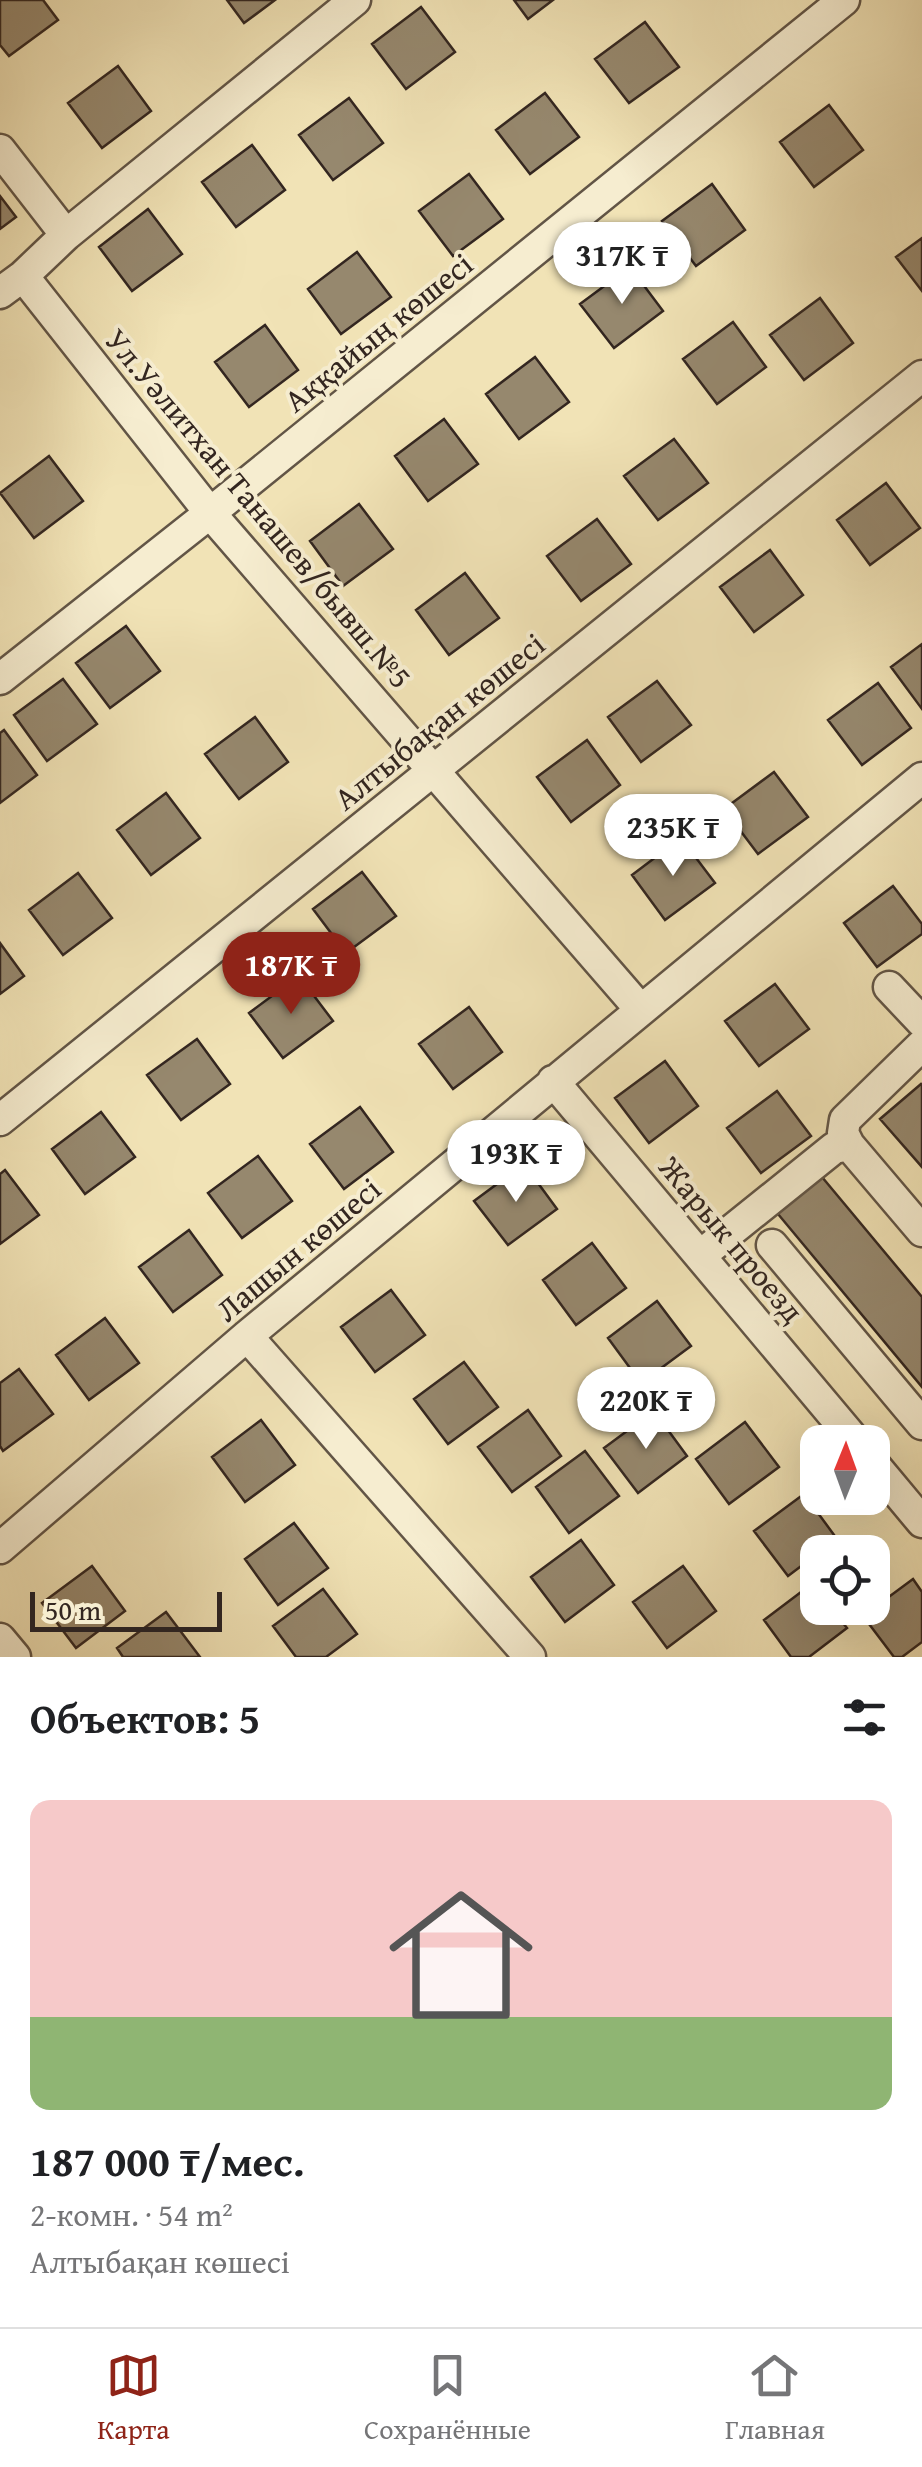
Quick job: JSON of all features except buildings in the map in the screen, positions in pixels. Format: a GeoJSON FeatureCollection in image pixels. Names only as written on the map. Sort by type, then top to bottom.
{"type":"FeatureCollection","features":[{"type":"Feature","properties":{"kind":"street"},"geometry":{"type":"LineString","coordinates":[[11,285],[66,235],[356,0]]}},
{"type":"Feature","properties":{"kind":"street","name":"Аққайың көшесі"},"geometry":{"type":"LineString","coordinates":[[0,679],[844,0]]}},
{"type":"Feature","properties":{"kind":"street"},"geometry":{"type":"LineString","coordinates":[[0,150],[66,235]]}},
{"type":"Feature","properties":{"kind":"street","name":"Ул.Уәлитхан Танашев/бывш.№5"},"geometry":{"type":"LineString","coordinates":[[11,285],[640,1009]]}},
{"type":"Feature","properties":{"kind":"street","name":"Алтыбақан көшесі"},"geometry":{"type":"LineString","coordinates":[[0,1120],[922,376]]}},
{"type":"Feature","properties":{"kind":"street","name":"Лашын көшесі"},"geometry":{"type":"LineString","coordinates":[[0,1548],[247,1336],[922,778]]}},
{"type":"Feature","properties":{"kind":"street"},"geometry":{"type":"LineString","coordinates":[[889,987],[922,1022]]}},
{"type":"Feature","properties":{"kind":"street"},"geometry":{"type":"LineString","coordinates":[[922,1045],[846,1120],[844,1133],[849,1145],[922,1230]]}},
{"type":"Feature","properties":{"kind":"street","name":"Жарык проезд"},"geometry":{"type":"LineString","coordinates":[[554,1081],[842,1425]]}},
{"type":"Feature","properties":{"kind":"street"},"geometry":{"type":"LineString","coordinates":[[701,1255],[834,1148],[849,1145]]}},
{"type":"Feature","properties":{"kind":"street"},"geometry":{"type":"LineString","coordinates":[[772,1245],[922,1424]]}},
{"type":"Feature","properties":{"kind":"street"},"geometry":{"type":"LineString","coordinates":[[247,1336],[530,1657]]}},
{"type":"Feature","properties":{"kind":"street"},"geometry":{"type":"LineString","coordinates":[[890,1484],[922,1522]]}},
{"type":"Feature","properties":{"kind":"street"},"geometry":{"type":"LineString","coordinates":[[0,1640],[15,1657]]}}]}
